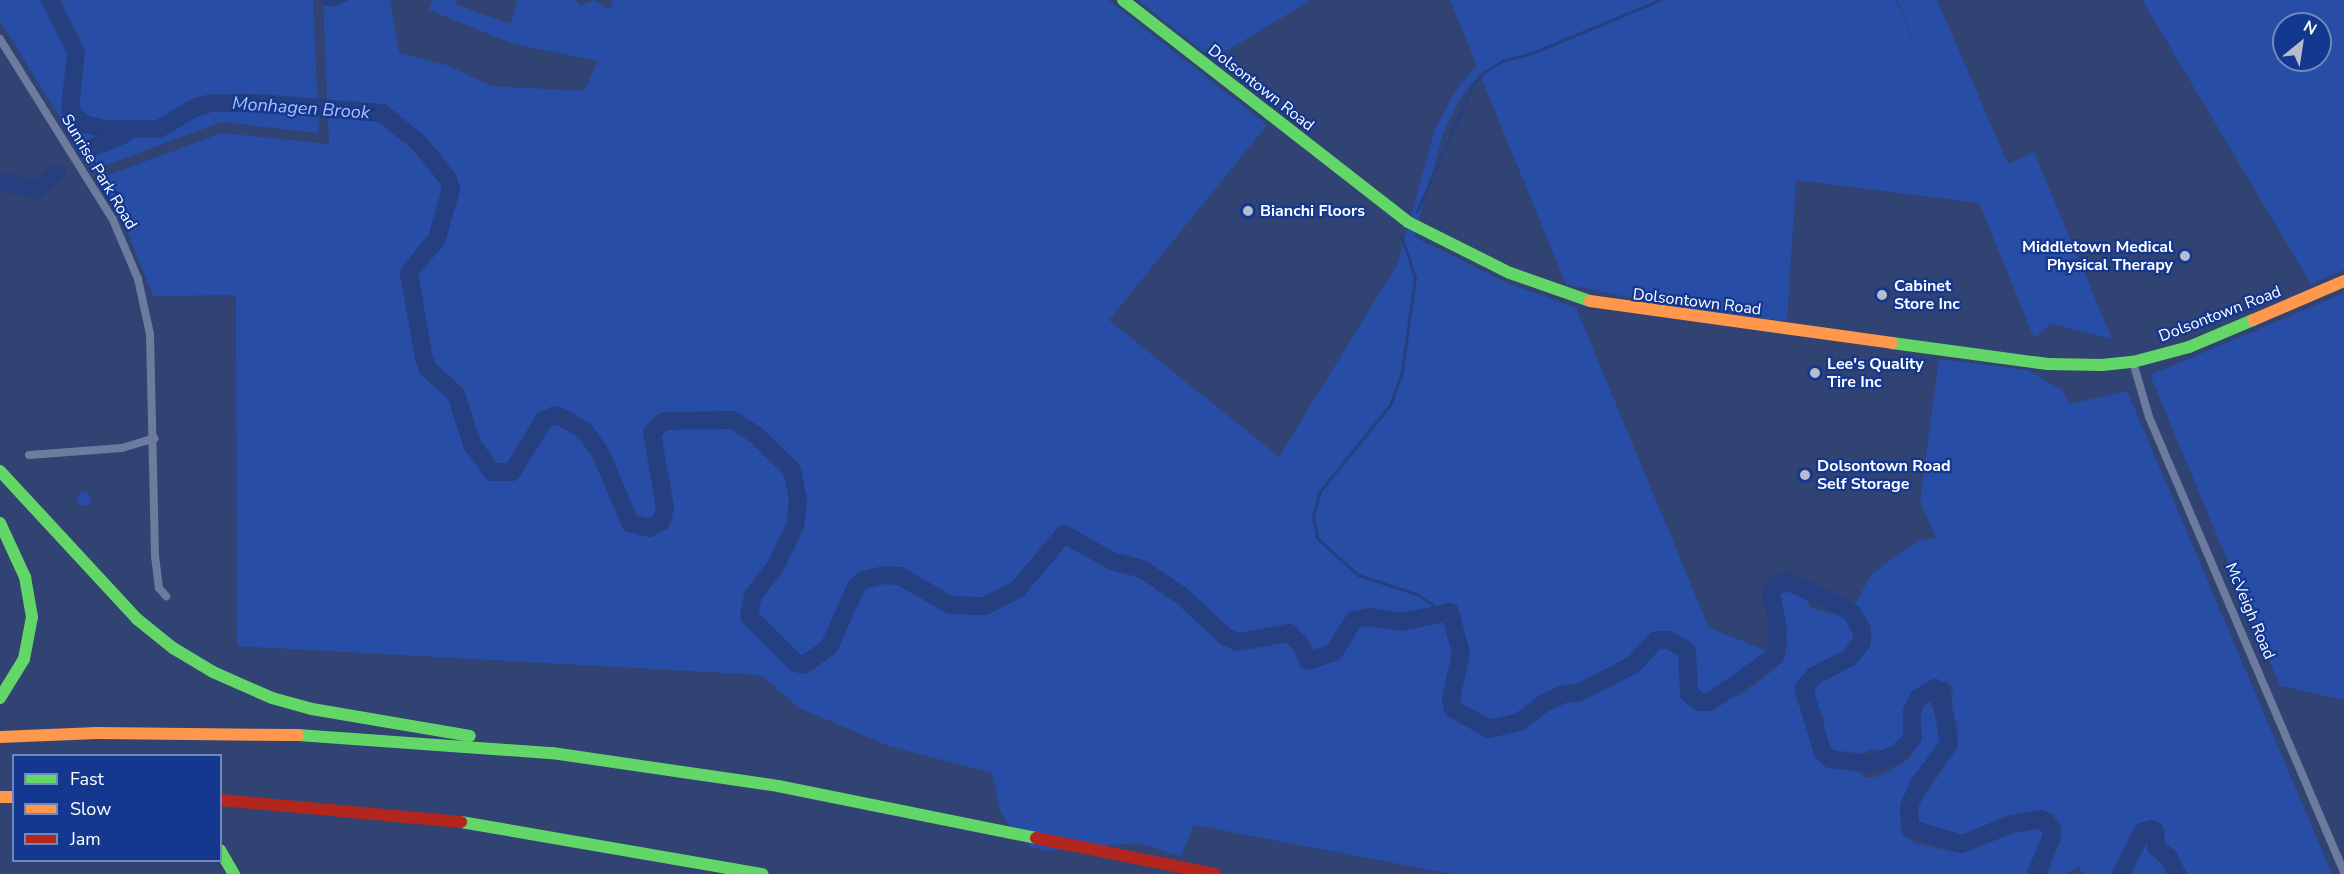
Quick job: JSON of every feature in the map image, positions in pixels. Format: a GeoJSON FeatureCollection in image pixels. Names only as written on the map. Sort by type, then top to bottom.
{"type":"FeatureCollection","features":[{"type":"Feature","properties":{"kind":"main road","name":"Dolsontown Road"},"geometry":{"type":"LineString","coordinates":[[1123,0],[1408,222],[1458,250],[1545,287],[1602,305],[1692,319],[2048,363],[2133,362],[2189,346],[2344,281]]}},
{"type":"Feature","properties":{"kind":"main road"},"geometry":{"type":"LineString","coordinates":[[0,471],[137,619],[173,648],[231,681],[312,709],[579,756],[778,786],[1215,874]]}},
{"type":"Feature","properties":{"kind":"main road"},"geometry":{"type":"LineString","coordinates":[[0,523],[25,577],[32,617],[24,659],[0,698]]}},
{"type":"Feature","properties":{"kind":"main road"},"geometry":{"type":"LineString","coordinates":[[0,737],[97,733],[270,733],[462,744],[579,756]]}},
{"type":"Feature","properties":{"kind":"main road"},"geometry":{"type":"LineString","coordinates":[[222,801],[501,827],[763,874]]}},
{"type":"Feature","properties":{"kind":"main road"},"geometry":{"type":"LineString","coordinates":[[222,853],[234,874]]}},
{"type":"Feature","properties":{"kind":"street","name":"Sunrise Park Road"},"geometry":{"type":"LineString","coordinates":[[0,39],[113,220],[134,270],[150,334],[155,556],[159,588],[166,596]]}},
{"type":"Feature","properties":{"kind":"street","name":"McVeigh Road"},"geometry":{"type":"LineString","coordinates":[[2133,362],[2149,417],[2344,871]]}},
{"type":"Feature","properties":{"kind":"street"},"geometry":{"type":"LineString","coordinates":[[29,455],[122,448],[154,438]]}},
{"type":"Feature","properties":{"kind":"shaded area"},"geometry":{"type":"Polygon","coordinates":[[[0,0],[313,0],[319,133],[222,122],[93,170],[0,21],[0,0]]]}},
{"type":"Feature","properties":{"kind":"shaded area"},"geometry":{"type":"Polygon","coordinates":[[[319,0],[349,0],[333,7],[325,6],[319,0]]]}},
{"type":"Feature","properties":{"kind":"shaded area"},"geometry":{"type":"Polygon","coordinates":[[[323,0],[390,0],[399,53],[449,66],[491,86],[584,91],[598,61],[514,44],[429,10],[432,0],[457,0],[455,4],[511,24],[517,0],[575,0],[580,6],[594,0],[607,9],[613,4],[611,0],[1108,0],[1267,125],[1109,320],[1279,457],[1398,263],[1435,129],[1455,91],[1477,66],[1450,0],[1896,0],[1980,203],[1796,180],[1787,321],[1675,307],[1566,284],[1480,75],[1462,95],[1443,133],[1414,237],[1505,282],[1576,308],[1709,628],[1773,653],[1731,682],[1737,697],[1774,670],[1784,658],[1788,644],[1778,603],[1780,594],[1791,591],[1805,597],[1811,608],[1851,619],[1856,628],[1856,644],[1849,653],[1801,677],[1795,693],[1815,754],[1837,769],[1856,769],[1865,778],[1880,776],[1909,759],[1922,739],[1920,712],[1929,699],[1945,741],[1920,772],[1905,798],[1900,817],[1904,834],[1914,843],[1954,852],[1970,850],[1991,838],[2046,827],[2045,841],[2030,866],[2030,874],[1452,874],[1194,825],[1181,856],[1139,843],[1047,851],[1030,847],[1011,828],[1001,813],[992,773],[889,746],[799,708],[761,675],[237,646],[236,295],[153,296],[121,215],[98,179],[222,133],[329,144],[323,0]]]}},
{"type":"Feature","properties":{"kind":"shaded area"},"geometry":{"type":"Polygon","coordinates":[[[1138,0],[1311,0],[1213,59],[1138,0]]]}},
{"type":"Feature","properties":{"kind":"shaded area"},"geometry":{"type":"Polygon","coordinates":[[[1897,0],[1937,0],[2008,164],[2034,152],[2112,339],[2051,324],[2034,338],[1897,0]]]}},
{"type":"Feature","properties":{"kind":"shaded area"},"geometry":{"type":"Polygon","coordinates":[[[2142,0],[2344,0],[2344,270],[2311,284],[2142,0]]]}},
{"type":"Feature","properties":{"kind":"shaded area"},"geometry":{"type":"Polygon","coordinates":[[[2344,293],[2344,700],[2280,686],[2150,375],[2344,293]]]}},
{"type":"Feature","properties":{"kind":"shaded area"},"geometry":{"type":"Polygon","coordinates":[[[1939,359],[2027,370],[2062,390],[2070,404],[2127,391],[2332,874],[2083,874],[2079,867],[2065,874],[2047,874],[2062,836],[2054,815],[2043,810],[1992,822],[1971,837],[1957,838],[1921,829],[1915,823],[1915,809],[1946,765],[1959,736],[1952,706],[1953,689],[1946,681],[1923,685],[1910,700],[1905,708],[1907,734],[1889,753],[1872,749],[1859,755],[1832,754],[1824,741],[1823,715],[1809,696],[1813,686],[1860,659],[1870,646],[1871,625],[1855,603],[1873,573],[1919,540],[1936,538],[1920,501],[1939,359]]]}},
{"type":"Feature","properties":{"kind":"shaded area"},"geometry":{"type":"Polygon","coordinates":[[[81,492],[87,492],[91,499],[87,506],[81,506],[77,502],[77,496],[81,492]]]}},
{"type":"Feature","properties":{"kind":"waterway","name":"Monhagen Brook"},"geometry":{"type":"LineString","coordinates":[[50,0],[76,52],[70,110],[84,124],[105,129],[159,129],[196,107],[212,103],[258,103],[382,113],[420,144],[448,179],[451,189],[437,238],[409,273],[424,359],[428,369],[456,394],[472,444],[492,472],[512,472],[544,420],[555,415],[585,431],[601,454],[630,523],[649,528],[661,522],[665,508],[652,433],[659,425],[665,421],[733,420],[756,435],[792,470],[798,498],[795,526],[775,567],[753,595],[749,616],[796,663],[804,665],[829,647],[856,587],[863,580],[885,575],[900,576],[950,605],[985,606],[1018,589],[1064,534],[1112,561],[1142,569],[1182,596],[1226,637],[1238,642],[1289,633],[1301,645],[1308,661],[1334,652],[1354,620],[1370,617],[1402,622],[1450,612],[1461,653],[1451,699],[1453,709],[1489,729],[1519,722],[1544,703],[1564,694],[1578,693],[1633,665],[1656,640],[1669,640],[1687,651],[1689,694],[1700,702],[1710,702],[1775,656],[1778,628],[1771,592],[1776,585],[1787,581],[1853,614],[1862,634],[1862,642],[1849,658],[1814,676],[1804,688],[1822,751],[1830,759],[1869,764],[1895,755],[1912,739],[1912,711],[1918,698],[1935,688],[1940,691],[1949,744],[1919,784],[1909,806],[1910,828],[1962,844],[2012,824],[2041,819],[2052,829],[2051,838],[2036,874]]}},
{"type":"Feature","properties":{"kind":"waterway"},"geometry":{"type":"LineString","coordinates":[[1417,211],[1472,87],[1483,73],[1502,61],[1532,53],[1660,0]]}},
{"type":"Feature","properties":{"kind":"waterway"},"geometry":{"type":"LineString","coordinates":[[86,150],[125,134]]}},
{"type":"Feature","properties":{"kind":"waterway"},"geometry":{"type":"LineString","coordinates":[[0,181],[36,190],[57,173]]}},
{"type":"Feature","properties":{"kind":"waterway"},"geometry":{"type":"LineString","coordinates":[[1401,235],[1415,277],[1402,371],[1390,405],[1320,491],[1313,515],[1317,538],[1358,575],[1417,594],[1441,611]]}},
{"type":"Feature","properties":{"kind":"waterway","name":"Monhagen Brook"},"geometry":{"type":"LineString","coordinates":[[2121,874],[2142,832],[2151,829],[2155,831],[2156,847],[2169,858],[2177,874]]}},
{"type":"Feature","properties":{"kind":"traffic: fast"},"geometry":{"type":"LineString","coordinates":[[1123,0],[1408,222],[1510,273],[1590,301]]}},
{"type":"Feature","properties":{"kind":"traffic: fast"},"geometry":{"type":"LineString","coordinates":[[1892,343],[2048,364],[2102,365],[2133,362],[2189,347],[2253,320]]}},
{"type":"Feature","properties":{"kind":"traffic: fast"},"geometry":{"type":"LineString","coordinates":[[0,471],[137,619],[173,648],[213,672],[272,698],[312,709],[470,736]]}},
{"type":"Feature","properties":{"kind":"traffic: fast"},"geometry":{"type":"LineString","coordinates":[[0,523],[25,577],[32,617],[24,659],[0,698]]}},
{"type":"Feature","properties":{"kind":"traffic: fast"},"geometry":{"type":"LineString","coordinates":[[298,735],[552,753],[778,786],[1036,838]]}},
{"type":"Feature","properties":{"kind":"traffic: fast"},"geometry":{"type":"LineString","coordinates":[[461,822],[763,874]]}},
{"type":"Feature","properties":{"kind":"traffic: fast"},"geometry":{"type":"LineString","coordinates":[[222,853],[234,874]]}},
{"type":"Feature","properties":{"kind":"traffic: slow"},"geometry":{"type":"LineString","coordinates":[[2253,320],[2344,281]]}},
{"type":"Feature","properties":{"kind":"traffic: slow"},"geometry":{"type":"LineString","coordinates":[[1590,301],[1892,343]]}},
{"type":"Feature","properties":{"kind":"traffic: slow"},"geometry":{"type":"LineString","coordinates":[[0,737],[97,733],[298,735]]}},
{"type":"Feature","properties":{"kind":"traffic: slow"},"geometry":{"type":"LineString","coordinates":[[0,797],[12,797]]}},
{"type":"Feature","properties":{"kind":"traffic: jam"},"geometry":{"type":"LineString","coordinates":[[222,800],[461,822]]}},
{"type":"Feature","properties":{"kind":"traffic: jam"},"geometry":{"type":"LineString","coordinates":[[1036,838],[1215,874]]}},
{"type":"Feature","properties":{"kind":"place","name":"Bianchi Floors"},"geometry":{"type":"Point","coordinates":[1248,211]}},
{"type":"Feature","properties":{"kind":"place","name":"Middletown Medical Physical Therapy"},"geometry":{"type":"Point","coordinates":[2185,256]}},
{"type":"Feature","properties":{"kind":"place","name":"Cabinet Store Inc"},"geometry":{"type":"Point","coordinates":[1882,295]}},
{"type":"Feature","properties":{"kind":"place","name":"Lee's Quality Tire Inc"},"geometry":{"type":"Point","coordinates":[1815,373]}},
{"type":"Feature","properties":{"kind":"place","name":"Dolsontown Road Self Storage"},"geometry":{"type":"Point","coordinates":[1805,475]}}]}
